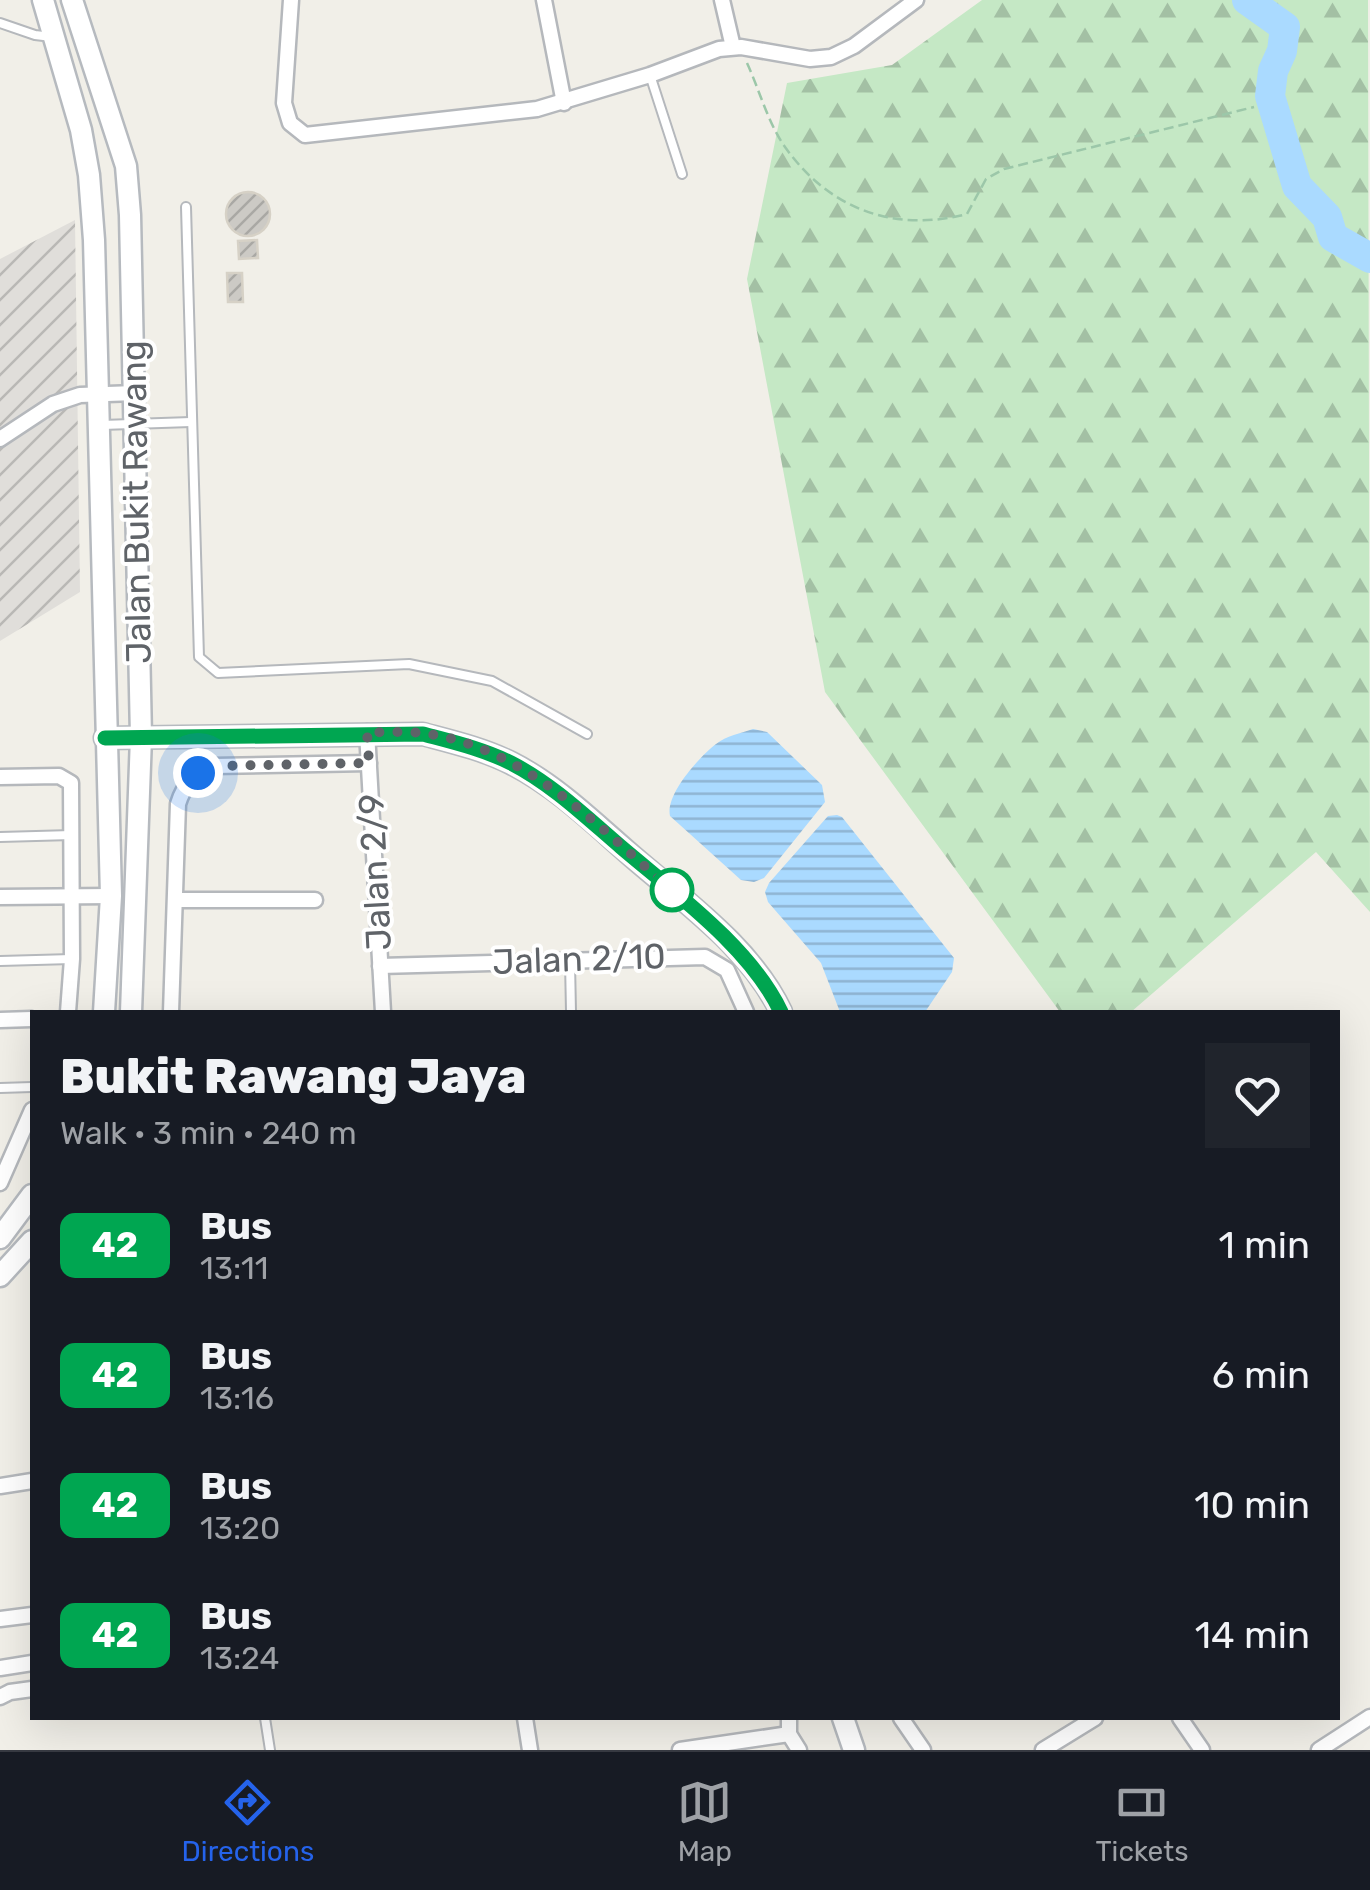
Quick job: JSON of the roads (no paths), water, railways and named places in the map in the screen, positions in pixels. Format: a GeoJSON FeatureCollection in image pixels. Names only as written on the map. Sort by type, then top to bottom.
{"type":"FeatureCollection","features":[{"type":"Feature","properties":{"kind":"street","name":"Jalan Bukit Rawang"},"geometry":{"type":"LineString","coordinates":[[43,0],[81,130],[94,240],[111,896],[104,1010]]}},
{"type":"Feature","properties":{"kind":"street","name":"Jalan Bukit Rawang"},"geometry":{"type":"LineString","coordinates":[[72,0],[126,166],[130,215],[142,737],[132,1010]]}},
{"type":"Feature","properties":{"kind":"street"},"geometry":{"type":"LineString","coordinates":[[291,0],[285,115],[305,135],[536,110],[650,75],[719,48],[737,47],[810,60],[831,57],[854,46],[916,0]]}},
{"type":"Feature","properties":{"kind":"street"},"geometry":{"type":"LineString","coordinates":[[544,0],[564,104]]}},
{"type":"Feature","properties":{"kind":"street"},"geometry":{"type":"LineString","coordinates":[[722,0],[737,47]]}},
{"type":"Feature","properties":{"kind":"street"},"geometry":{"type":"LineString","coordinates":[[94,240],[116,214],[130,215]]}},
{"type":"Feature","properties":{"kind":"street"},"geometry":{"type":"LineString","coordinates":[[0,439],[53,404],[80,395],[134,393]]}},
{"type":"Feature","properties":{"kind":"street"},"geometry":{"type":"LineString","coordinates":[[105,738],[367,732],[423,734],[468,746],[510,763],[548,785],[738,952],[761,978],[780,1010]]}},
{"type":"Feature","properties":{"kind":"street","name":"Jalan 2/9"},"geometry":{"type":"LineString","coordinates":[[367,732],[383,1010]]}},
{"type":"Feature","properties":{"kind":"street"},"geometry":{"type":"LineString","coordinates":[[171,1010],[178,804],[182,789],[198,773],[214,766],[369,763]]}},
{"type":"Feature","properties":{"kind":"street"},"geometry":{"type":"LineString","coordinates":[[0,777],[59,776],[68,780],[72,788],[68,1010]]}},
{"type":"Feature","properties":{"kind":"street"},"geometry":{"type":"LineString","coordinates":[[0,897],[111,896]]}},
{"type":"Feature","properties":{"kind":"street"},"geometry":{"type":"LineString","coordinates":[[176,900],[316,900]]}},
{"type":"Feature","properties":{"kind":"street","name":"Jalan 2/10"},"geometry":{"type":"LineString","coordinates":[[380,966],[705,956],[728,970],[745,1010]]}},
{"type":"Feature","properties":{"kind":"street"},"geometry":{"type":"LineString","coordinates":[[0,1020],[30,1019]]}},
{"type":"Feature","properties":{"kind":"street"},"geometry":{"type":"LineString","coordinates":[[0,1182],[30,1114]]}},
{"type":"Feature","properties":{"kind":"street"},"geometry":{"type":"LineString","coordinates":[[0,1238],[30,1198]]}},
{"type":"Feature","properties":{"kind":"street"},"geometry":{"type":"LineString","coordinates":[[0,1276],[30,1244]]}},
{"type":"Feature","properties":{"kind":"street"},"geometry":{"type":"LineString","coordinates":[[0,1486],[30,1481]]}},
{"type":"Feature","properties":{"kind":"street"},"geometry":{"type":"LineString","coordinates":[[0,1619],[30,1615]]}},
{"type":"Feature","properties":{"kind":"street"},"geometry":{"type":"LineString","coordinates":[[0,1668],[30,1664]]}},
{"type":"Feature","properties":{"kind":"street"},"geometry":{"type":"LineString","coordinates":[[0,1697],[30,1688]]}},
{"type":"Feature","properties":{"kind":"street"},"geometry":{"type":"LineString","coordinates":[[1327,1748],[1370,1717]]}},
{"type":"Feature","properties":{"kind":"street"},"geometry":{"type":"LineString","coordinates":[[525,1720],[530,1750]]}},
{"type":"Feature","properties":{"kind":"street"},"geometry":{"type":"LineString","coordinates":[[789,1720],[789,1734],[799,1750]]}},
{"type":"Feature","properties":{"kind":"street"},"geometry":{"type":"LineString","coordinates":[[844,1720],[854,1750]]}},
{"type":"Feature","properties":{"kind":"street"},"geometry":{"type":"LineString","coordinates":[[902,1720],[923,1750]]}},
{"type":"Feature","properties":{"kind":"street"},"geometry":{"type":"LineString","coordinates":[[1043,1750],[1092,1720]]}},
{"type":"Feature","properties":{"kind":"street"},"geometry":{"type":"LineString","coordinates":[[1181,1720],[1202,1750]]}},
{"type":"Feature","properties":{"kind":"street"},"geometry":{"type":"LineString","coordinates":[[680,1750],[725,1747],[789,1734]]}},
{"type":"Feature","properties":{"kind":"lane"},"geometry":{"type":"LineString","coordinates":[[0,23],[35,36],[52,36]]}},
{"type":"Feature","properties":{"kind":"lane"},"geometry":{"type":"LineString","coordinates":[[650,75],[682,174]]}},
{"type":"Feature","properties":{"kind":"lane"},"geometry":{"type":"LineString","coordinates":[[186,207],[199,657],[218,673],[409,664],[492,681],[587,734]]}},
{"type":"Feature","properties":{"kind":"lane"},"geometry":{"type":"LineString","coordinates":[[98,425],[191,422]]}},
{"type":"Feature","properties":{"kind":"lane"},"geometry":{"type":"LineString","coordinates":[[0,837],[72,835]]}},
{"type":"Feature","properties":{"kind":"lane"},"geometry":{"type":"LineString","coordinates":[[0,961],[72,959]]}},
{"type":"Feature","properties":{"kind":"lane"},"geometry":{"type":"LineString","coordinates":[[570,960],[571,1010]]}},
{"type":"Feature","properties":{"kind":"lane"},"geometry":{"type":"LineString","coordinates":[[0,1088],[30,1087]]}},
{"type":"Feature","properties":{"kind":"lane"},"geometry":{"type":"LineString","coordinates":[[265,1720],[270,1750]]}},
{"type":"Feature","properties":{"kind":"water"},"geometry":{"type":"Polygon","coordinates":[[[753,729],[767,732],[822,785],[825,802],[764,878],[754,882],[741,880],[670,816],[673,798],[685,777],[709,750],[724,739],[753,729]]]}},
{"type":"Feature","properties":{"kind":"water"},"geometry":{"type":"Polygon","coordinates":[[[828,816],[842,817],[954,958],[952,972],[926,1010],[839,1010],[821,963],[768,902],[765,892],[769,883],[828,816]]]}},
{"type":"Feature","properties":{"kind":"waterway"},"geometry":{"type":"LineString","coordinates":[[1247,0],[1285,27],[1270,96],[1297,186],[1327,217],[1333,237],[1370,258]]}}]}
